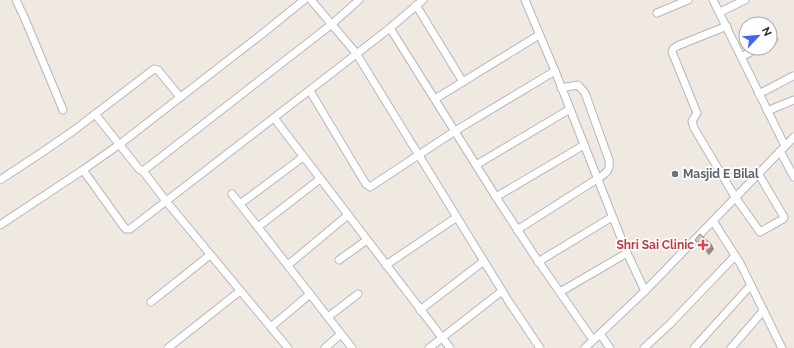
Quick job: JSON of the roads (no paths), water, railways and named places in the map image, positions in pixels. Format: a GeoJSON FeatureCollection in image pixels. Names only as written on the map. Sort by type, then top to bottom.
{"type":"FeatureCollection","features":[{"type":"Feature","properties":{"kind":"street"},"geometry":{"type":"LineString","coordinates":[[16,0],[63,110]]}},
{"type":"Feature","properties":{"kind":"street"},"geometry":{"type":"LineString","coordinates":[[0,225],[120,144],[304,0]]}},
{"type":"Feature","properties":{"kind":"street"},"geometry":{"type":"LineString","coordinates":[[311,0],[356,53],[502,291],[540,348]]}},
{"type":"Feature","properties":{"kind":"street"},"geometry":{"type":"LineString","coordinates":[[143,172],[332,24],[359,0]]}},
{"type":"Feature","properties":{"kind":"street"},"geometry":{"type":"LineString","coordinates":[[83,170],[126,229],[130,229],[310,91],[356,53],[390,28],[422,0]]}},
{"type":"Feature","properties":{"kind":"street"},"geometry":{"type":"LineString","coordinates":[[524,0],[570,109],[612,217],[645,291]]}},
{"type":"Feature","properties":{"kind":"street"},"geometry":{"type":"LineString","coordinates":[[657,13],[688,0]]}},
{"type":"Feature","properties":{"kind":"street"},"geometry":{"type":"LineString","coordinates":[[713,0],[727,26],[767,111],[794,177]]}},
{"type":"Feature","properties":{"kind":"street"},"geometry":{"type":"LineString","coordinates":[[720,12],[745,0]]}},
{"type":"Feature","properties":{"kind":"street"},"geometry":{"type":"LineString","coordinates":[[416,6],[463,82]]}},
{"type":"Feature","properties":{"kind":"street"},"geometry":{"type":"LineString","coordinates":[[727,26],[677,46],[672,50],[697,113],[692,121],[694,128],[760,232],[783,219],[783,214],[758,173]]}},
{"type":"Feature","properties":{"kind":"street"},"geometry":{"type":"LineString","coordinates":[[390,28],[517,230],[593,340]]}},
{"type":"Feature","properties":{"kind":"street"},"geometry":{"type":"LineString","coordinates":[[435,99],[539,35]]}},
{"type":"Feature","properties":{"kind":"street"},"geometry":{"type":"LineString","coordinates":[[0,180],[41,153],[154,69],[158,70],[180,97]]}},
{"type":"Feature","properties":{"kind":"street"},"geometry":{"type":"LineString","coordinates":[[310,91],[364,181],[368,186],[373,186],[455,131],[554,71]]}},
{"type":"Feature","properties":{"kind":"street"},"geometry":{"type":"LineString","coordinates":[[759,94],[793,76]]}},
{"type":"Feature","properties":{"kind":"street"},"geometry":{"type":"LineString","coordinates":[[517,230],[608,172],[610,165],[585,93],[578,85],[561,88]]}},
{"type":"Feature","properties":{"kind":"street"},"geometry":{"type":"LineString","coordinates":[[767,111],[794,100]]}},
{"type":"Feature","properties":{"kind":"street"},"geometry":{"type":"LineString","coordinates":[[476,165],[570,109]]}},
{"type":"Feature","properties":{"kind":"street"},"geometry":{"type":"LineString","coordinates":[[95,114],[288,348]]}},
{"type":"Feature","properties":{"kind":"street"},"geometry":{"type":"LineString","coordinates":[[274,118],[450,348]]}},
{"type":"Feature","properties":{"kind":"street"},"geometry":{"type":"LineString","coordinates":[[585,348],[645,291],[794,137]]}},
{"type":"Feature","properties":{"kind":"street"},"geometry":{"type":"LineString","coordinates":[[496,197],[584,145]]}},
{"type":"Feature","properties":{"kind":"street"},"geometry":{"type":"LineString","coordinates":[[240,204],[303,157]]}},
{"type":"Feature","properties":{"kind":"street"},"geometry":{"type":"LineString","coordinates":[[258,227],[320,179]]}},
{"type":"Feature","properties":{"kind":"street"},"geometry":{"type":"LineString","coordinates":[[232,194],[352,348]]}},
{"type":"Feature","properties":{"kind":"street"},"geometry":{"type":"LineString","coordinates":[[288,266],[348,215]]}},
{"type":"Feature","properties":{"kind":"street"},"geometry":{"type":"LineString","coordinates":[[386,265],[457,217]]}},
{"type":"Feature","properties":{"kind":"street"},"geometry":{"type":"LineString","coordinates":[[538,262],[612,217]]}},
{"type":"Feature","properties":{"kind":"street"},"geometry":{"type":"LineString","coordinates":[[713,221],[735,256],[782,348]]}},
{"type":"Feature","properties":{"kind":"street"},"geometry":{"type":"LineString","coordinates":[[339,260],[367,240]]}},
{"type":"Feature","properties":{"kind":"street"},"geometry":{"type":"LineString","coordinates":[[560,292],[627,253]]}},
{"type":"Feature","properties":{"kind":"street"},"geometry":{"type":"LineString","coordinates":[[151,302],[210,255]]}},
{"type":"Feature","properties":{"kind":"street"},"geometry":{"type":"LineString","coordinates":[[644,348],[670,324],[735,256]]}},
{"type":"Feature","properties":{"kind":"street"},"geometry":{"type":"LineString","coordinates":[[420,310],[484,262]]}},
{"type":"Feature","properties":{"kind":"street"},"geometry":{"type":"LineString","coordinates":[[694,348],[750,286]]}},
{"type":"Feature","properties":{"kind":"street"},"geometry":{"type":"LineString","coordinates":[[168,348],[240,291]]}},
{"type":"Feature","properties":{"kind":"street"},"geometry":{"type":"LineString","coordinates":[[429,348],[502,291]]}},
{"type":"Feature","properties":{"kind":"street"},"geometry":{"type":"LineString","coordinates":[[271,327],[310,294]]}},
{"type":"Feature","properties":{"kind":"street"},"geometry":{"type":"LineString","coordinates":[[328,317],[358,294]]}},
{"type":"Feature","properties":{"kind":"street"},"geometry":{"type":"LineString","coordinates":[[731,348],[763,311]]}},
{"type":"Feature","properties":{"kind":"street"},"geometry":{"type":"LineString","coordinates":[[325,348],[341,334]]}},
{"type":"Feature","properties":{"kind":"street"},"geometry":{"type":"LineString","coordinates":[[600,334],[610,348]]}},
{"type":"Feature","properties":{"kind":"place","name":"Masjid E Bilal"},"geometry":{"type":"Point","coordinates":[675,174]}},
{"type":"Feature","properties":{"kind":"place","name":"Shri Sai Clinic"},"geometry":{"type":"Point","coordinates":[703,245]}}]}
